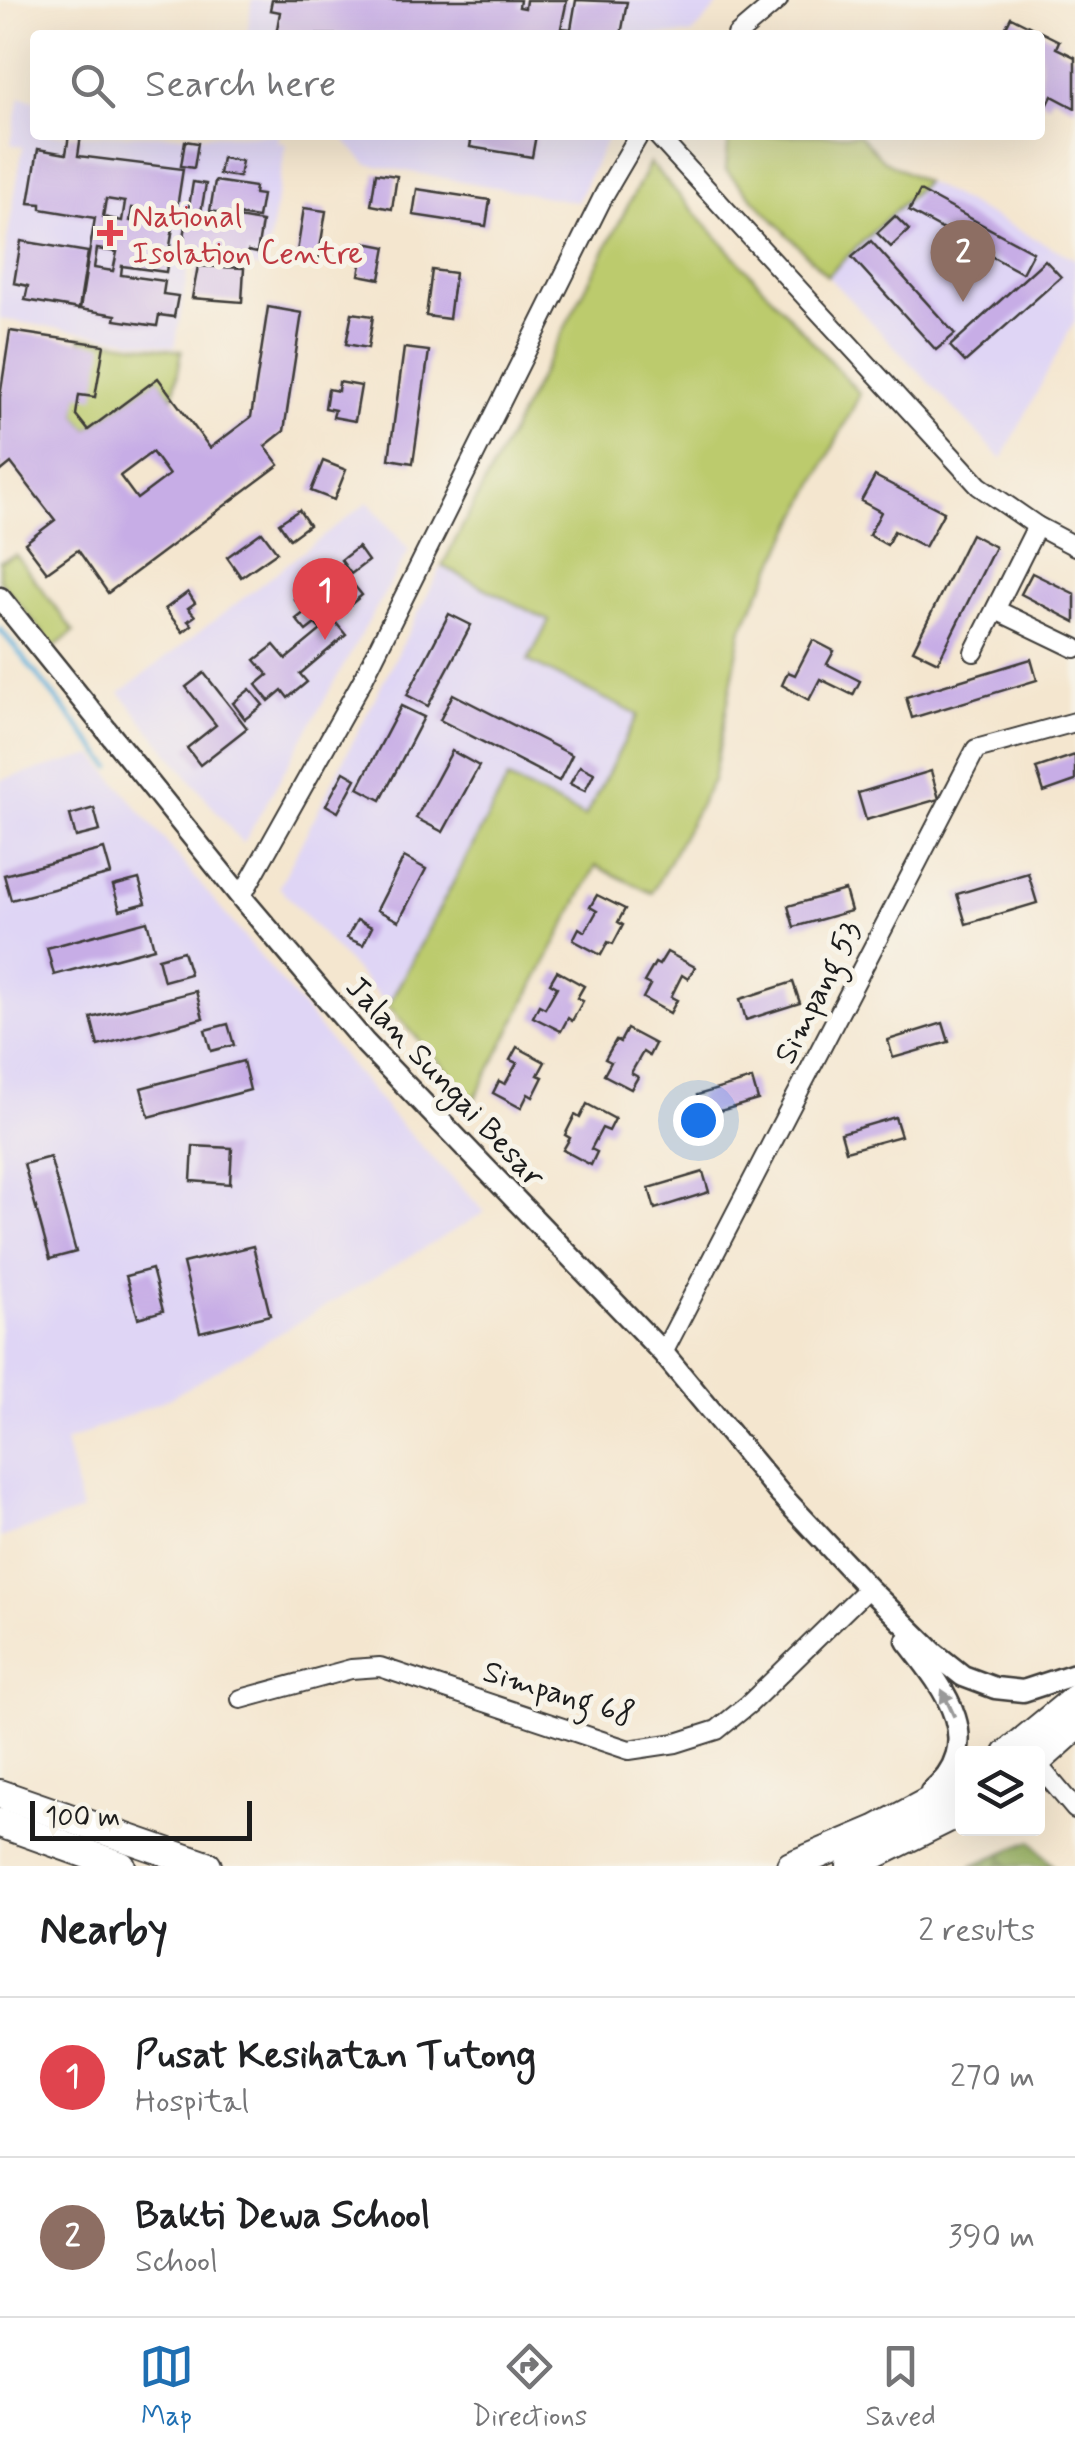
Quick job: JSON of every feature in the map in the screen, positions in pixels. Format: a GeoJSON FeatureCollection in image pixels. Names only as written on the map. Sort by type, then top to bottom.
{"type":"FeatureCollection","features":[{"type":"Feature","properties":{"kind":"highway"},"geometry":{"type":"LineString","coordinates":[[1018,1746],[1075,1699]]}},
{"type":"Feature","properties":{"kind":"highway"},"geometry":{"type":"LineString","coordinates":[[1045,1755],[1075,1727]]}},
{"type":"Feature","properties":{"kind":"highway"},"geometry":{"type":"LineString","coordinates":[[791,1866],[876,1830],[955,1788]]}},
{"type":"Feature","properties":{"kind":"highway"},"geometry":{"type":"LineString","coordinates":[[0,1794],[207,1866]]}},
{"type":"Feature","properties":{"kind":"highway"},"geometry":{"type":"LineString","coordinates":[[851,1866],[955,1814]]}},
{"type":"Feature","properties":{"kind":"highway"},"geometry":{"type":"LineString","coordinates":[[0,1824],[121,1866]]}},
{"type":"Feature","properties":{"kind":"street"},"geometry":{"type":"LineString","coordinates":[[743,30],[778,0]]}},
{"type":"Feature","properties":{"kind":"street"},"geometry":{"type":"LineString","coordinates":[[241,897],[362,681],[596,210],[636,140]]}},
{"type":"Feature","properties":{"kind":"street"},"geometry":{"type":"LineString","coordinates":[[662,140],[978,486],[1036,526],[1075,546]]}},
{"type":"Feature","properties":{"kind":"street"},"geometry":{"type":"LineString","coordinates":[[974,652],[1036,526]]}},
{"type":"Feature","properties":{"kind":"street","name":"Jalan Sungai Besar"},"geometry":{"type":"LineString","coordinates":[[0,598],[241,897],[412,1096],[662,1352],[780,1495],[868,1588],[963,1676],[996,1688],[1023,1691],[1075,1674]]}},
{"type":"Feature","properties":{"kind":"street"},"geometry":{"type":"LineString","coordinates":[[996,610],[1075,648]]}},
{"type":"Feature","properties":{"kind":"street","name":"Simpang 53"},"geometry":{"type":"LineString","coordinates":[[662,1352],[976,748],[1075,722]]}},
{"type":"Feature","properties":{"kind":"street","name":"Jalan Sungai Besar"},"geometry":{"type":"LineString","coordinates":[[868,1588],[952,1706],[960,1740],[948,1777],[876,1830]]}},
{"type":"Feature","properties":{"kind":"street","name":"Simpang 68"},"geometry":{"type":"LineString","coordinates":[[242,1699],[352,1669],[380,1667],[630,1750],[676,1742],[717,1730],[868,1588]]}},
{"type":"Feature","properties":{"kind":"street"},"geometry":{"type":"LineString","coordinates":[[1045,1771],[1075,1808]]}},
{"type":"Feature","properties":{"kind":"shaded area"},"geometry":{"type":"Polygon","coordinates":[[[252,0],[722,1],[696,30],[248,30],[252,0]]]}},
{"type":"Feature","properties":{"kind":"shaded area"},"geometry":{"type":"Polygon","coordinates":[[[20,97],[30,99],[30,140],[277,140],[286,144],[265,268],[190,258],[175,347],[0,319],[0,281],[23,147],[11,144],[20,97]]]}},
{"type":"Feature","properties":{"kind":"shaded area"},"geometry":{"type":"Polygon","coordinates":[[[607,140],[577,202],[367,164],[345,141],[607,140]]]}},
{"type":"Feature","properties":{"kind":"shaded area"},"geometry":{"type":"Polygon","coordinates":[[[729,140],[864,140],[883,160],[1075,259],[1075,320],[1002,459],[726,170],[729,140]]]}},
{"type":"Feature","properties":{"kind":"shaded area"},"geometry":{"type":"Polygon","coordinates":[[[368,502],[409,550],[243,844],[120,693],[368,502]]]}},
{"type":"Feature","properties":{"kind":"shaded area"},"geometry":{"type":"Polygon","coordinates":[[[442,566],[549,621],[529,661],[638,715],[585,817],[508,780],[388,1006],[279,887],[442,566]]]}},
{"type":"Feature","properties":{"kind":"shaded area"},"geometry":{"type":"Polygon","coordinates":[[[94,755],[392,1116],[485,1212],[170,1398],[65,1442],[82,1511],[0,1538],[0,780],[94,755]]]}},
{"type":"Feature","properties":{"kind":"green space"},"geometry":{"type":"Polygon","coordinates":[[[729,140],[864,140],[883,160],[925,182],[827,276],[726,170],[729,140]]]}},
{"type":"Feature","properties":{"kind":"green space"},"geometry":{"type":"Polygon","coordinates":[[[650,163],[860,394],[742,628],[713,780],[652,893],[596,866],[474,1100],[388,1006],[508,779],[585,817],[638,715],[528,661],[549,621],[442,566],[650,163]]]}},
{"type":"Feature","properties":{"kind":"green space"},"geometry":{"type":"Polygon","coordinates":[[[81,337],[182,351],[173,398],[158,379],[88,430],[76,415],[81,337]]]}},
{"type":"Feature","properties":{"kind":"green space"},"geometry":{"type":"Polygon","coordinates":[[[16,555],[74,632],[54,647],[0,580],[0,561],[16,555]]]}},
{"type":"Feature","properties":{"kind":"green space"},"geometry":{"type":"Polygon","coordinates":[[[1031,1841],[1053,1866],[971,1866],[1031,1841]]]}},
{"type":"Feature","properties":{"kind":"building"},"geometry":{"type":"Polygon","coordinates":[[[272,0],[520,0],[519,7],[525,8],[526,0],[567,0],[561,28],[571,29],[576,0],[627,2],[622,30],[277,30],[280,12],[270,10],[272,0]]]}},
{"type":"Feature","properties":{"kind":"building"},"geometry":{"type":"Polygon","coordinates":[[[1011,17],[1037,30],[1004,30],[1011,17]]]}},
{"type":"Feature","properties":{"kind":"building"},"geometry":{"type":"Polygon","coordinates":[[[1045,34],[1059,41],[1056,48],[1075,57],[1075,108],[1052,96],[1048,104],[1045,34]]]}},
{"type":"Feature","properties":{"kind":"building"},"geometry":{"type":"Polygon","coordinates":[[[68,140],[80,140],[78,156],[183,169],[176,214],[132,208],[130,221],[173,227],[166,272],[122,266],[121,275],[165,281],[163,294],[178,296],[174,317],[159,315],[157,326],[115,320],[116,315],[80,309],[95,218],[41,209],[41,204],[29,203],[38,149],[66,154],[68,140]],[[106,199],[103,217],[122,221],[125,202],[106,199]],[[97,249],[94,268],[113,271],[117,252],[97,249]]]}},
{"type":"Feature","properties":{"kind":"building"},"geometry":{"type":"Polygon","coordinates":[[[471,140],[535,140],[532,157],[470,147],[471,140]]]}},
{"type":"Feature","properties":{"kind":"building"},"geometry":{"type":"Polygon","coordinates":[[[185,141],[198,143],[194,168],[181,166],[185,141]]]}},
{"type":"Feature","properties":{"kind":"building"},"geometry":{"type":"Polygon","coordinates":[[[222,158],[242,161],[239,177],[219,174],[222,158]]]}},
{"type":"Feature","properties":{"kind":"building"},"geometry":{"type":"Polygon","coordinates":[[[376,173],[397,176],[392,209],[371,205],[376,173]]]}},
{"type":"Feature","properties":{"kind":"building"},"geometry":{"type":"Polygon","coordinates":[[[215,181],[255,187],[254,194],[262,195],[258,218],[210,211],[215,181]]]}},
{"type":"Feature","properties":{"kind":"building"},"geometry":{"type":"Polygon","coordinates":[[[193,182],[206,184],[201,212],[262,222],[257,253],[248,251],[246,261],[182,250],[193,182]]]}},
{"type":"Feature","properties":{"kind":"building"},"geometry":{"type":"Polygon","coordinates":[[[417,189],[490,200],[486,226],[413,215],[417,189]]]}},
{"type":"Feature","properties":{"kind":"building"},"geometry":{"type":"Polygon","coordinates":[[[920,191],[1033,252],[1022,273],[909,211],[920,191]]]}},
{"type":"Feature","properties":{"kind":"building"},"geometry":{"type":"Polygon","coordinates":[[[304,208],[326,211],[318,261],[296,258],[304,208]]]}},
{"type":"Feature","properties":{"kind":"building"},"geometry":{"type":"Polygon","coordinates":[[[895,216],[909,230],[891,247],[877,233],[895,216]]]}},
{"type":"Feature","properties":{"kind":"building"},"geometry":{"type":"Polygon","coordinates":[[[21,241],[88,252],[79,309],[25,300],[28,286],[14,283],[21,241]]]}},
{"type":"Feature","properties":{"kind":"building"},"geometry":{"type":"Polygon","coordinates":[[[871,241],[955,334],[936,350],[852,257],[871,241]]]}},
{"type":"Feature","properties":{"kind":"building"},"geometry":{"type":"Polygon","coordinates":[[[365,243],[386,247],[380,279],[359,275],[365,243]]]}},
{"type":"Feature","properties":{"kind":"building"},"geometry":{"type":"Polygon","coordinates":[[[1045,260],[1061,277],[965,362],[950,346],[1045,260]]]}},
{"type":"Feature","properties":{"kind":"building"},"geometry":{"type":"Polygon","coordinates":[[[198,266],[244,268],[242,302],[192,298],[198,266]]]}},
{"type":"Feature","properties":{"kind":"building"},"geometry":{"type":"Polygon","coordinates":[[[432,270],[455,273],[449,319],[426,316],[432,270]]]}},
{"type":"Feature","properties":{"kind":"building"},"geometry":{"type":"Polygon","coordinates":[[[268,307],[302,313],[284,431],[265,446],[279,465],[108,593],[78,550],[47,572],[25,543],[55,520],[11,463],[0,472],[0,397],[10,331],[104,345],[95,397],[79,395],[76,415],[88,430],[158,378],[210,448],[251,417],[268,307]],[[152,452],[120,476],[137,499],[169,475],[152,452]]]}},
{"type":"Feature","properties":{"kind":"building"},"geometry":{"type":"Polygon","coordinates":[[[352,313],[373,316],[368,348],[346,344],[352,313]]]}},
{"type":"Feature","properties":{"kind":"building"},"geometry":{"type":"Polygon","coordinates":[[[404,348],[429,351],[413,463],[389,459],[404,348]]]}},
{"type":"Feature","properties":{"kind":"building"},"geometry":{"type":"Polygon","coordinates":[[[339,382],[361,386],[355,421],[333,417],[335,410],[325,408],[328,389],[338,391],[339,382]]]}},
{"type":"Feature","properties":{"kind":"building"},"geometry":{"type":"Polygon","coordinates":[[[323,461],[346,470],[334,500],[311,491],[323,461]]]}},
{"type":"Feature","properties":{"kind":"building"},"geometry":{"type":"Polygon","coordinates":[[[875,476],[944,512],[925,547],[894,531],[887,545],[869,535],[881,512],[861,501],[875,476]]]}},
{"type":"Feature","properties":{"kind":"building"},"geometry":{"type":"Polygon","coordinates":[[[299,510],[309,525],[290,539],[279,523],[299,510]]]}},
{"type":"Feature","properties":{"kind":"building"},"geometry":{"type":"Polygon","coordinates":[[[262,532],[277,552],[241,577],[227,557],[262,532]]]}},
{"type":"Feature","properties":{"kind":"building"},"geometry":{"type":"Polygon","coordinates":[[[971,534],[995,547],[938,662],[913,650],[971,534]]]}},
{"type":"Feature","properties":{"kind":"building"},"geometry":{"type":"Polygon","coordinates":[[[358,547],[368,561],[351,574],[341,560],[358,547]]]}},
{"type":"Feature","properties":{"kind":"building"},"geometry":{"type":"Polygon","coordinates":[[[336,563],[362,595],[348,607],[322,575],[336,563]]]}},
{"type":"Feature","properties":{"kind":"building"},"geometry":{"type":"Polygon","coordinates":[[[1032,573],[1075,594],[1075,622],[1021,594],[1032,573]]]}},
{"type":"Feature","properties":{"kind":"building"},"geometry":{"type":"Polygon","coordinates":[[[307,588],[346,635],[300,674],[307,682],[288,698],[282,690],[269,701],[256,685],[268,675],[255,660],[274,645],[286,659],[321,630],[315,624],[306,631],[296,619],[305,612],[294,599],[307,588]]]}},
{"type":"Feature","properties":{"kind":"building"},"geometry":{"type":"Polygon","coordinates":[[[188,592],[195,603],[188,608],[195,616],[183,632],[165,609],[188,592]]]}},
{"type":"Feature","properties":{"kind":"building"},"geometry":{"type":"Polygon","coordinates":[[[449,614],[471,625],[428,706],[407,695],[449,614]]]}},
{"type":"Feature","properties":{"kind":"building"},"geometry":{"type":"Polygon","coordinates":[[[813,640],[834,651],[827,664],[860,681],[853,695],[820,679],[809,700],[782,685],[788,672],[795,675],[813,640]]]}},
{"type":"Feature","properties":{"kind":"building"},"geometry":{"type":"Polygon","coordinates":[[[1031,659],[1037,680],[912,718],[906,697],[1031,659]]]}},
{"type":"Feature","properties":{"kind":"building"},"geometry":{"type":"Polygon","coordinates":[[[204,673],[247,728],[200,765],[187,748],[216,725],[186,687],[204,673]]]}},
{"type":"Feature","properties":{"kind":"building"},"geometry":{"type":"Polygon","coordinates":[[[250,689],[263,705],[245,719],[233,703],[250,689]]]}},
{"type":"Feature","properties":{"kind":"building"},"geometry":{"type":"Polygon","coordinates":[[[453,694],[572,755],[559,781],[440,720],[453,694]]]}},
{"type":"Feature","properties":{"kind":"building"},"geometry":{"type":"Polygon","coordinates":[[[401,706],[424,717],[381,800],[358,788],[401,706]]]}},
{"type":"Feature","properties":{"kind":"building"},"geometry":{"type":"Polygon","coordinates":[[[452,751],[479,766],[443,832],[416,818],[452,751]]]}},
{"type":"Feature","properties":{"kind":"building"},"geometry":{"type":"Polygon","coordinates":[[[1075,755],[1075,781],[1044,792],[1036,768],[1075,755]]]}},
{"type":"Feature","properties":{"kind":"building"},"geometry":{"type":"Polygon","coordinates":[[[580,766],[594,773],[585,791],[570,784],[580,766]]]}},
{"type":"Feature","properties":{"kind":"building"},"geometry":{"type":"Polygon","coordinates":[[[931,771],[939,799],[866,820],[858,793],[931,771]]]}},
{"type":"Feature","properties":{"kind":"building"},"geometry":{"type":"Polygon","coordinates":[[[344,772],[356,779],[338,812],[326,805],[344,772]]]}},
{"type":"Feature","properties":{"kind":"building"},"geometry":{"type":"Polygon","coordinates":[[[94,808],[100,831],[76,837],[70,815],[94,808]]]}},
{"type":"Feature","properties":{"kind":"building"},"geometry":{"type":"Polygon","coordinates":[[[104,849],[111,874],[11,900],[4,875],[104,849]]]}},
{"type":"Feature","properties":{"kind":"building"},"geometry":{"type":"Polygon","coordinates":[[[404,857],[426,869],[399,921],[377,910],[404,857]]]}},
{"type":"Feature","properties":{"kind":"building"},"geometry":{"type":"Polygon","coordinates":[[[1028,873],[1037,903],[966,924],[957,894],[1028,873]]]}},
{"type":"Feature","properties":{"kind":"building"},"geometry":{"type":"Polygon","coordinates":[[[139,879],[146,903],[120,910],[113,886],[139,879]]]}},
{"type":"Feature","properties":{"kind":"building"},"geometry":{"type":"Polygon","coordinates":[[[845,890],[851,911],[794,927],[788,906],[845,890]]]}},
{"type":"Feature","properties":{"kind":"building"},"geometry":{"type":"Polygon","coordinates":[[[597,895],[625,909],[618,922],[623,925],[613,944],[608,942],[601,955],[573,940],[579,928],[585,932],[597,911],[590,907],[597,895]]]}},
{"type":"Feature","properties":{"kind":"building"},"geometry":{"type":"Polygon","coordinates":[[[357,920],[372,927],[363,945],[347,938],[357,920]]]}},
{"type":"Feature","properties":{"kind":"building"},"geometry":{"type":"Polygon","coordinates":[[[147,921],[154,948],[54,975],[47,948],[147,921]]]}},
{"type":"Feature","properties":{"kind":"building"},"geometry":{"type":"Polygon","coordinates":[[[183,951],[190,974],[164,981],[158,958],[183,951]]]}},
{"type":"Feature","properties":{"kind":"building"},"geometry":{"type":"Polygon","coordinates":[[[667,952],[695,967],[688,979],[682,975],[671,997],[677,1000],[670,1013],[643,998],[650,985],[644,982],[667,952]]]}},
{"type":"Feature","properties":{"kind":"building"},"geometry":{"type":"Polygon","coordinates":[[[557,971],[584,986],[577,998],[583,1001],[561,1031],[533,1017],[539,1005],[545,1008],[557,987],[550,983],[557,971]]]}},
{"type":"Feature","properties":{"kind":"building"},"geometry":{"type":"Polygon","coordinates":[[[793,982],[800,1003],[746,1020],[740,999],[793,982]]]}},
{"type":"Feature","properties":{"kind":"building"},"geometry":{"type":"Polygon","coordinates":[[[196,991],[203,1018],[98,1046],[91,1018],[196,991]]]}},
{"type":"Feature","properties":{"kind":"building"},"geometry":{"type":"Polygon","coordinates":[[[943,1023],[949,1042],[893,1058],[888,1040],[943,1023]]]}},
{"type":"Feature","properties":{"kind":"building"},"geometry":{"type":"Polygon","coordinates":[[[228,1024],[234,1045],[211,1051],[205,1030],[228,1024]]]}},
{"type":"Feature","properties":{"kind":"building"},"geometry":{"type":"Polygon","coordinates":[[[627,1029],[655,1044],[649,1056],[643,1052],[631,1073],[638,1077],[631,1089],[604,1075],[611,1062],[605,1059],[627,1029]]]}},
{"type":"Feature","properties":{"kind":"building"},"geometry":{"type":"Polygon","coordinates":[[[517,1047],[545,1062],[533,1097],[528,1094],[521,1108],[493,1093],[499,1081],[505,1084],[517,1063],[510,1060],[517,1047]]]}},
{"type":"Feature","properties":{"kind":"building"},"geometry":{"type":"Polygon","coordinates":[[[243,1061],[250,1090],[149,1117],[141,1088],[243,1061]]]}},
{"type":"Feature","properties":{"kind":"building"},"geometry":{"type":"Polygon","coordinates":[[[752,1079],[758,1100],[703,1116],[697,1095],[752,1079]]]}},
{"type":"Feature","properties":{"kind":"building"},"geometry":{"type":"Polygon","coordinates":[[[587,1104],[615,1119],[609,1131],[602,1128],[591,1149],[597,1152],[591,1165],[563,1150],[575,1115],[580,1118],[587,1104]]]}},
{"type":"Feature","properties":{"kind":"building"},"geometry":{"type":"Polygon","coordinates":[[[895,1117],[901,1136],[846,1151],[841,1133],[895,1117]]]}},
{"type":"Feature","properties":{"kind":"building"},"geometry":{"type":"Polygon","coordinates":[[[193,1146],[232,1148],[230,1184],[191,1181],[193,1146]]]}},
{"type":"Feature","properties":{"kind":"building"},"geometry":{"type":"Polygon","coordinates":[[[50,1157],[76,1252],[50,1259],[24,1164],[50,1157]]]}},
{"type":"Feature","properties":{"kind":"building"},"geometry":{"type":"Polygon","coordinates":[[[703,1172],[709,1192],[655,1209],[649,1188],[703,1172]]]}},
{"type":"Feature","properties":{"kind":"building"},"geometry":{"type":"Polygon","coordinates":[[[253,1246],[270,1315],[200,1332],[183,1263],[253,1246]]]}},
{"type":"Feature","properties":{"kind":"building"},"geometry":{"type":"Polygon","coordinates":[[[152,1269],[163,1311],[138,1318],[126,1276],[152,1269]]]}},
{"type":"Feature","properties":{"kind":"waterway"},"geometry":{"type":"LineString","coordinates":[[0,629],[111,767]]}},
{"type":"Feature","properties":{"kind":"place","name":"National Isolation Centre"},"geometry":{"type":"Point","coordinates":[110,233]}},
{"type":"Feature","properties":{"kind":"place","name":"Bakti Dewa School"},"geometry":{"type":"Point","coordinates":[963,302]}},
{"type":"Feature","properties":{"kind":"place","name":"Pusat Kesihatan Tutong"},"geometry":{"type":"Point","coordinates":[325,640]}}]}
